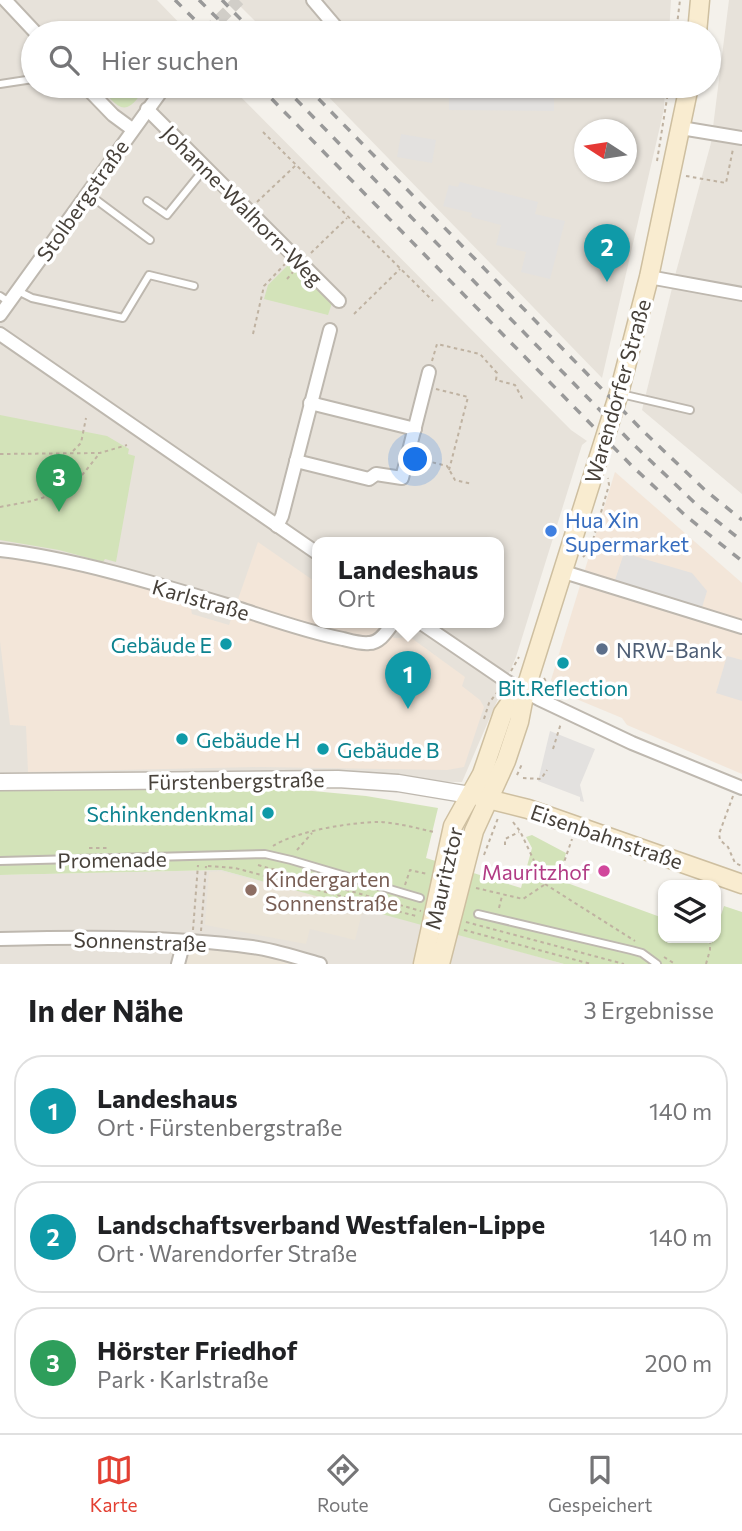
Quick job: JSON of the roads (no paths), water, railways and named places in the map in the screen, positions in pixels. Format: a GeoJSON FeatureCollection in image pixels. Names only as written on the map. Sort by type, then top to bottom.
{"type":"FeatureCollection","features":[{"type":"Feature","properties":{"kind":"main road"},"geometry":{"type":"LineString","coordinates":[[698,21],[700,0]]}},
{"type":"Feature","properties":{"kind":"main road","name":"Warendorfer Straße"},"geometry":{"type":"LineString","coordinates":[[525,691],[619,393],[649,277],[687,98]]}},
{"type":"Feature","properties":{"kind":"main road","name":"Mauritztor"},"geometry":{"type":"LineString","coordinates":[[423,964],[449,837],[459,812],[481,774],[503,713],[512,700],[525,691]]}},
{"type":"Feature","properties":{"kind":"main road","name":"Mauritztor"},"geometry":{"type":"LineString","coordinates":[[440,964],[470,844],[503,772],[525,691]]}},
{"type":"Feature","properties":{"kind":"main road","name":"Eisenbahnstraße"},"geometry":{"type":"LineString","coordinates":[[470,795],[576,825],[742,884]]}},
{"type":"Feature","properties":{"kind":"street"},"geometry":{"type":"LineString","coordinates":[[5,0],[25,21]]}},
{"type":"Feature","properties":{"kind":"street"},"geometry":{"type":"LineString","coordinates":[[313,0],[331,21]]}},
{"type":"Feature","properties":{"kind":"street"},"geometry":{"type":"LineString","coordinates":[[97,98],[132,129]]}},
{"type":"Feature","properties":{"kind":"street","name":"Stolbergstraße"},"geometry":{"type":"LineString","coordinates":[[0,315],[5,299],[18,290],[156,98]]}},
{"type":"Feature","properties":{"kind":"street","name":"Johanne-Walhorn-Weg"},"geometry":{"type":"LineString","coordinates":[[151,104],[205,167],[296,263],[339,301]]}},
{"type":"Feature","properties":{"kind":"street"},"geometry":{"type":"LineString","coordinates":[[681,128],[738,138]]}},
{"type":"Feature","properties":{"kind":"street"},"geometry":{"type":"LineString","coordinates":[[649,277],[742,294]]}},
{"type":"Feature","properties":{"kind":"street"},"geometry":{"type":"LineString","coordinates":[[277,526],[282,516],[330,330]]}},
{"type":"Feature","properties":{"kind":"street"},"geometry":{"type":"LineString","coordinates":[[0,334],[312,550]]}},
{"type":"Feature","properties":{"kind":"street"},"geometry":{"type":"LineString","coordinates":[[296,461],[369,479],[376,474],[402,478],[429,372]]}},
{"type":"Feature","properties":{"kind":"street"},"geometry":{"type":"LineString","coordinates":[[310,403],[415,429]]}},
{"type":"Feature","properties":{"kind":"street","name":"Karlstraße"},"geometry":{"type":"LineString","coordinates":[[0,550],[26,553],[193,595],[353,642],[373,643],[389,628]]}},
{"type":"Feature","properties":{"kind":"street"},"geometry":{"type":"LineString","coordinates":[[564,572],[742,627]]}},
{"type":"Feature","properties":{"kind":"street"},"geometry":{"type":"LineString","coordinates":[[428,628],[506,681],[564,712],[739,787]]}},
{"type":"Feature","properties":{"kind":"street","name":"Fürstenbergstraße"},"geometry":{"type":"LineString","coordinates":[[0,782],[338,779],[398,783],[470,795]]}},
{"type":"Feature","properties":{"kind":"street","name":"Sonnenstraße"},"geometry":{"type":"LineString","coordinates":[[0,939],[101,937],[192,941],[253,947],[320,964]]}},
{"type":"Feature","properties":{"kind":"street"},"geometry":{"type":"LineString","coordinates":[[178,964],[192,941]]}},
{"type":"Feature","properties":{"kind":"lane"},"geometry":{"type":"LineString","coordinates":[[0,84],[21,81]]}},
{"type":"Feature","properties":{"kind":"lane"},"geometry":{"type":"LineString","coordinates":[[148,98],[151,104]]}},
{"type":"Feature","properties":{"kind":"lane"},"geometry":{"type":"LineString","coordinates":[[147,201],[167,215],[205,167]]}},
{"type":"Feature","properties":{"kind":"lane"},"geometry":{"type":"LineString","coordinates":[[86,193],[150,240]]}},
{"type":"Feature","properties":{"kind":"lane"},"geometry":{"type":"LineString","coordinates":[[18,290],[32,298],[123,318],[149,275],[194,286]]}},
{"type":"Feature","properties":{"kind":"lane"},"geometry":{"type":"LineString","coordinates":[[619,393],[690,410]]}},
{"type":"Feature","properties":{"kind":"lane","name":"Promenade"},"geometry":{"type":"LineString","coordinates":[[0,861],[248,854],[291,860],[420,898]]}},
{"type":"Feature","properties":{"kind":"lane"},"geometry":{"type":"LineString","coordinates":[[478,914],[642,954],[657,964]]}},
{"type":"Feature","properties":{"kind":"tunnel"},"geometry":{"type":"LineString","coordinates":[[218,21],[239,0]]}},
{"type":"Feature","properties":{"kind":"railway"},"geometry":{"type":"LineString","coordinates":[[175,0],[196,21]]}},
{"type":"Feature","properties":{"kind":"railway"},"geometry":{"type":"LineString","coordinates":[[199,0],[220,21]]}},
{"type":"Feature","properties":{"kind":"railway"},"geometry":{"type":"LineString","coordinates":[[222,0],[242,21]]}},
{"type":"Feature","properties":{"kind":"railway"},"geometry":{"type":"LineString","coordinates":[[271,98],[632,466],[686,516],[742,561]]}},
{"type":"Feature","properties":{"kind":"railway"},"geometry":{"type":"LineString","coordinates":[[295,98],[633,444],[697,505],[742,541]]}},
{"type":"Feature","properties":{"kind":"railway"},"geometry":{"type":"LineString","coordinates":[[318,98],[642,430],[705,490],[742,520]]}},
{"type":"Feature","properties":{"kind":"place","name":"Landschaftsverband Westfalen-Lippe"},"geometry":{"type":"Point","coordinates":[607,282]}},
{"type":"Feature","properties":{"kind":"place","name":"Hörster Friedhof"},"geometry":{"type":"Point","coordinates":[59,512]}},
{"type":"Feature","properties":{"kind":"place","name":"Hua Xin Supermarket"},"geometry":{"type":"Point","coordinates":[551,531]}},
{"type":"Feature","properties":{"kind":"place","name":"Gebäude E"},"geometry":{"type":"Point","coordinates":[226,644]}},
{"type":"Feature","properties":{"kind":"place","name":"NRW-Bank"},"geometry":{"type":"Point","coordinates":[602,649]}},
{"type":"Feature","properties":{"kind":"place","name":"Bit.Reflection"},"geometry":{"type":"Point","coordinates":[563,663]}},
{"type":"Feature","properties":{"kind":"place","name":"Landeshaus"},"geometry":{"type":"Point","coordinates":[408,709]}},
{"type":"Feature","properties":{"kind":"place","name":"Gebäude H"},"geometry":{"type":"Point","coordinates":[182,739]}},
{"type":"Feature","properties":{"kind":"place","name":"Gebäude B"},"geometry":{"type":"Point","coordinates":[323,749]}},
{"type":"Feature","properties":{"kind":"place","name":"Schinkendenkmal"},"geometry":{"type":"Point","coordinates":[268,813]}},
{"type":"Feature","properties":{"kind":"place","name":"Mauritzhof"},"geometry":{"type":"Point","coordinates":[604,871]}},
{"type":"Feature","properties":{"kind":"place","name":"Kindergarten Sonnenstraße"},"geometry":{"type":"Point","coordinates":[251,890]}}]}
